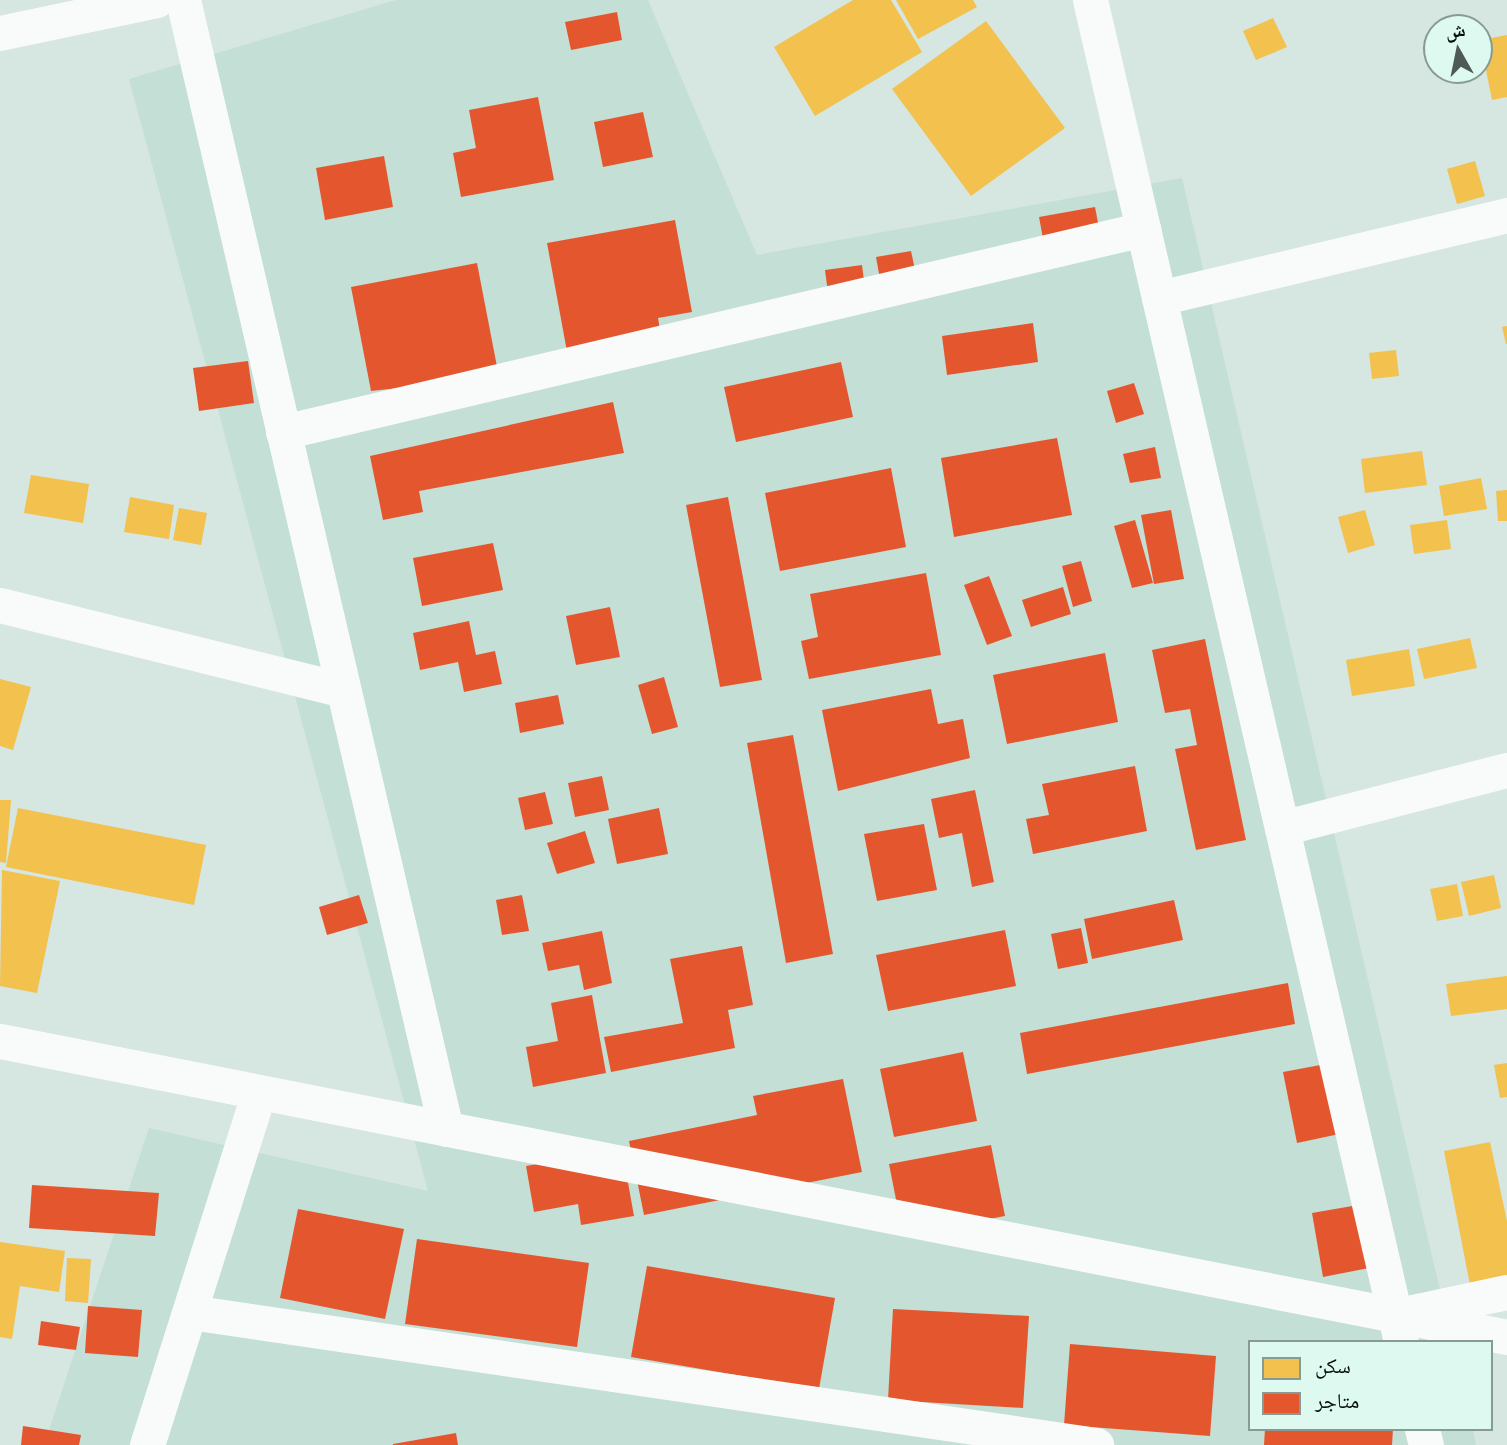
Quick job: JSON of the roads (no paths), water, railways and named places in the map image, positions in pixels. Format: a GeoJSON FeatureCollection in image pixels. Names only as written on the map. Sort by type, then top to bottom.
{"type":"FeatureCollection","features":[{"type":"Feature","properties":{"kind":"street"},"geometry":{"type":"LineString","coordinates":[[0,33],[157,0]]}},
{"type":"Feature","properties":{"kind":"street"},"geometry":{"type":"LineString","coordinates":[[183,0],[446,1129]]}},
{"type":"Feature","properties":{"kind":"street"},"geometry":{"type":"LineString","coordinates":[[1090,0],[1398,1329]]}},
{"type":"Feature","properties":{"kind":"street"},"geometry":{"type":"LineString","coordinates":[[1159,298],[1507,215]]}},
{"type":"Feature","properties":{"kind":"street"},"geometry":{"type":"LineString","coordinates":[[283,432],[1143,229]]}},
{"type":"Feature","properties":{"kind":"street"},"geometry":{"type":"LineString","coordinates":[[0,605],[343,690]]}},
{"type":"Feature","properties":{"kind":"street"},"geometry":{"type":"LineString","coordinates":[[1282,828],[1507,770]]}},
{"type":"Feature","properties":{"kind":"street"},"geometry":{"type":"LineString","coordinates":[[0,1041],[446,1129],[1398,1329],[1507,1337]]}},
{"type":"Feature","properties":{"kind":"street"},"geometry":{"type":"LineString","coordinates":[[147,1445],[259,1092]]}},
{"type":"Feature","properties":{"kind":"street"},"geometry":{"type":"LineString","coordinates":[[1398,1329],[1507,1292]]}},
{"type":"Feature","properties":{"kind":"street"},"geometry":{"type":"LineString","coordinates":[[190,1312],[1096,1445]]}}]}
